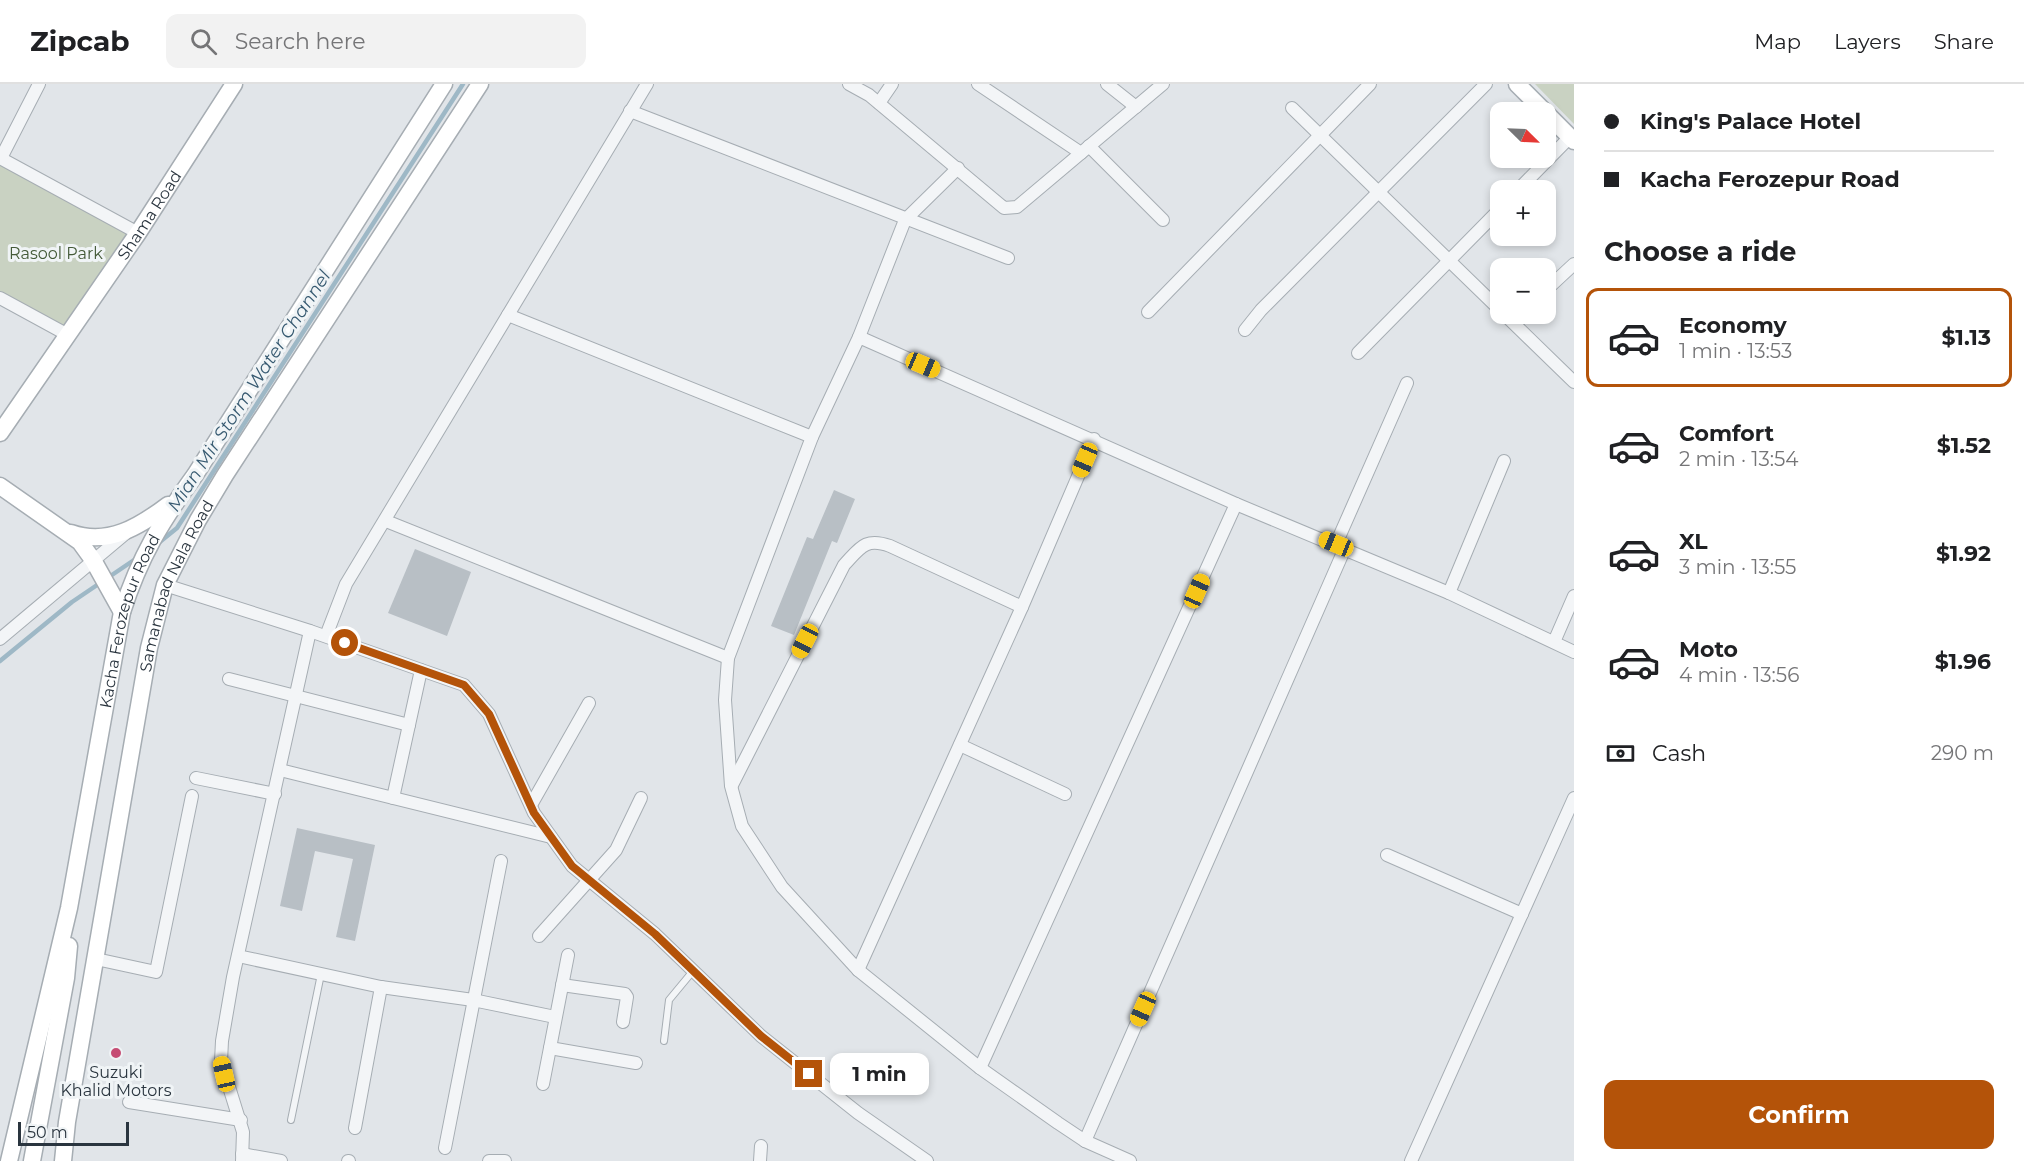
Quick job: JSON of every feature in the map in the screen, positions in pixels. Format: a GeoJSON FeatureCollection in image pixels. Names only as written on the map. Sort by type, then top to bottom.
{"type":"FeatureCollection","features":[{"type":"Feature","properties":{"kind":"main road","name":"Shama Road"},"geometry":{"type":"LineString","coordinates":[[0,433],[138,233],[234,84]]}},
{"type":"Feature","properties":{"kind":"main road","name":"Kacha Ferozepur Road"},"geometry":{"type":"LineString","coordinates":[[9,1161],[69,908],[122,612],[141,559],[156,530],[444,84]]}},
{"type":"Feature","properties":{"kind":"main road","name":"Samanabad Nala Road"},"geometry":{"type":"LineString","coordinates":[[63,1161],[67,1122],[149,648],[165,585],[198,520],[225,476],[480,84]]}},
{"type":"Feature","properties":{"kind":"main road"},"geometry":{"type":"LineString","coordinates":[[1517,84],[1572,139]]}},
{"type":"Feature","properties":{"kind":"main road"},"geometry":{"type":"LineString","coordinates":[[0,486],[68,532],[81,537],[105,538],[132,529],[179,496]]}},
{"type":"Feature","properties":{"kind":"main road"},"geometry":{"type":"LineString","coordinates":[[68,532],[93,560],[122,612]]}},
{"type":"Feature","properties":{"kind":"main road"},"geometry":{"type":"LineString","coordinates":[[32,1161],[66,978],[69,908]]}},
{"type":"Feature","properties":{"kind":"main road"},"geometry":{"type":"LineString","coordinates":[[54,1161],[67,1122]]}},
{"type":"Feature","properties":{"kind":"street"},"geometry":{"type":"LineString","coordinates":[[39,84],[0,158],[138,233]]}},
{"type":"Feature","properties":{"kind":"street"},"geometry":{"type":"LineString","coordinates":[[326,636],[346,584],[647,84]]}},
{"type":"Feature","properties":{"kind":"street"},"geometry":{"type":"LineString","coordinates":[[849,84],[879,103],[1004,208],[1017,207],[1163,84]]}},
{"type":"Feature","properties":{"kind":"street"},"geometry":{"type":"LineString","coordinates":[[879,103],[892,84]]}},
{"type":"Feature","properties":{"kind":"street"},"geometry":{"type":"LineString","coordinates":[[978,84],[1085,150],[1163,220]]}},
{"type":"Feature","properties":{"kind":"street"},"geometry":{"type":"LineString","coordinates":[[1107,84],[1136,107]]}},
{"type":"Feature","properties":{"kind":"street"},"geometry":{"type":"LineString","coordinates":[[1148,312],[1370,84]]}},
{"type":"Feature","properties":{"kind":"street"},"geometry":{"type":"LineString","coordinates":[[1245,330],[1261,310],[1486,84]]}},
{"type":"Feature","properties":{"kind":"street"},"geometry":{"type":"LineString","coordinates":[[1292,108],[1490,300]]}},
{"type":"Feature","properties":{"kind":"street"},"geometry":{"type":"LineString","coordinates":[[630,111],[905,220],[1008,258]]}},
{"type":"Feature","properties":{"kind":"street"},"geometry":{"type":"LineString","coordinates":[[1529,180],[1572,139]]}},
{"type":"Feature","properties":{"kind":"street"},"geometry":{"type":"LineString","coordinates":[[958,168],[905,220],[859,337],[812,437],[728,658],[726,700],[731,786],[741,826],[782,887],[858,970],[980,1068],[1085,1141],[1130,1161]]}},
{"type":"Feature","properties":{"kind":"street"},"geometry":{"type":"LineString","coordinates":[[1358,353],[1490,218]]}},
{"type":"Feature","properties":{"kind":"street"},"geometry":{"type":"LineString","coordinates":[[1556,281],[1574,264]]}},
{"type":"Feature","properties":{"kind":"street"},"geometry":{"type":"LineString","coordinates":[[0,298],[68,335]]}},
{"type":"Feature","properties":{"kind":"street"},"geometry":{"type":"LineString","coordinates":[[508,315],[812,437]]}},
{"type":"Feature","properties":{"kind":"street"},"geometry":{"type":"LineString","coordinates":[[1520,324],[1573,379]]}},
{"type":"Feature","properties":{"kind":"street"},"geometry":{"type":"LineString","coordinates":[[859,337],[1094,439],[1236,504],[1449,593],[1574,652]]}},
{"type":"Feature","properties":{"kind":"street"},"geometry":{"type":"LineString","coordinates":[[1085,1141],[1341,547],[1407,384]]}},
{"type":"Feature","properties":{"kind":"street"},"geometry":{"type":"LineString","coordinates":[[858,970],[1022,607],[1094,439]]}},
{"type":"Feature","properties":{"kind":"street"},"geometry":{"type":"LineString","coordinates":[[1449,593],[1504,461]]}},
{"type":"Feature","properties":{"kind":"street"},"geometry":{"type":"LineString","coordinates":[[980,1068],[1236,504]]}},
{"type":"Feature","properties":{"kind":"street"},"geometry":{"type":"LineString","coordinates":[[386,521],[728,658]]}},
{"type":"Feature","properties":{"kind":"street"},"geometry":{"type":"LineString","coordinates":[[0,639],[132,529]]}},
{"type":"Feature","properties":{"kind":"street"},"geometry":{"type":"LineString","coordinates":[[731,786],[844,565],[862,545],[876,541],[1022,607]]}},
{"type":"Feature","properties":{"kind":"street","name":"Kacha Ferozepur Road"},"geometry":{"type":"LineString","coordinates":[[165,585],[326,636],[464,685],[489,714],[531,805],[572,866],[655,934],[761,1036],[858,1113],[927,1161]]}},
{"type":"Feature","properties":{"kind":"street"},"geometry":{"type":"LineString","coordinates":[[1554,642],[1574,596]]}},
{"type":"Feature","properties":{"kind":"street"},"geometry":{"type":"LineString","coordinates":[[281,1161],[242,1158],[241,1120],[227,1088],[221,1061],[222,1041],[238,956],[310,631]]}},
{"type":"Feature","properties":{"kind":"street"},"geometry":{"type":"LineString","coordinates":[[393,798],[421,670]]}},
{"type":"Feature","properties":{"kind":"street"},"geometry":{"type":"LineString","coordinates":[[229,679],[409,725]]}},
{"type":"Feature","properties":{"kind":"street"},"geometry":{"type":"LineString","coordinates":[[531,805],[589,703]]}},
{"type":"Feature","properties":{"kind":"street"},"geometry":{"type":"LineString","coordinates":[[960,745],[1065,794]]}},
{"type":"Feature","properties":{"kind":"street"},"geometry":{"type":"LineString","coordinates":[[280,770],[552,837]]}},
{"type":"Feature","properties":{"kind":"street"},"geometry":{"type":"LineString","coordinates":[[196,778],[275,794]]}},
{"type":"Feature","properties":{"kind":"street"},"geometry":{"type":"LineString","coordinates":[[96,959],[156,972],[192,796]]}},
{"type":"Feature","properties":{"kind":"street"},"geometry":{"type":"LineString","coordinates":[[538,936],[616,850],[641,798]]}},
{"type":"Feature","properties":{"kind":"street"},"geometry":{"type":"LineString","coordinates":[[1411,1161],[1574,798]]}},
{"type":"Feature","properties":{"kind":"street"},"geometry":{"type":"LineString","coordinates":[[1387,855],[1522,914]]}},
{"type":"Feature","properties":{"kind":"street"},"geometry":{"type":"LineString","coordinates":[[445,1148],[501,861]]}},
{"type":"Feature","properties":{"kind":"street"},"geometry":{"type":"LineString","coordinates":[[543,1084],[568,955]]}},
{"type":"Feature","properties":{"kind":"street"},"geometry":{"type":"LineString","coordinates":[[238,956],[381,987],[473,1000],[555,1017]]}},
{"type":"Feature","properties":{"kind":"street"},"geometry":{"type":"LineString","coordinates":[[562,985],[625,994],[623,1022]]}},
{"type":"Feature","properties":{"kind":"street"},"geometry":{"type":"LineString","coordinates":[[355,1128],[381,987]]}},
{"type":"Feature","properties":{"kind":"street"},"geometry":{"type":"LineString","coordinates":[[550,1048],[636,1063]]}},
{"type":"Feature","properties":{"kind":"street"},"geometry":{"type":"LineString","coordinates":[[129,1102],[241,1120]]}},
{"type":"Feature","properties":{"kind":"street"},"geometry":{"type":"LineString","coordinates":[[760,1161],[761,1146]]}},
{"type":"Feature","properties":{"kind":"street"},"geometry":{"type":"LineString","coordinates":[[489,1161],[505,1161]]}},
{"type":"Feature","properties":{"kind":"lane"},"geometry":{"type":"LineString","coordinates":[[664,1041],[669,1000],[693,971]]}},
{"type":"Feature","properties":{"kind":"lane"},"geometry":{"type":"LineString","coordinates":[[291,1120],[321,974]]}},
{"type":"Feature","properties":{"kind":"green space"},"geometry":{"type":"Polygon","coordinates":[[[1535,84],[1574,84],[1574,124],[1556,106],[1556,102],[1553,102],[1535,84]]]}},
{"type":"Feature","properties":{"kind":"green space","name":"Rasool Park"},"geometry":{"type":"Polygon","coordinates":[[[0,159],[138,233],[68,335],[0,298],[0,159]]]}},
{"type":"Feature","properties":{"kind":"building"},"geometry":{"type":"Polygon","coordinates":[[[834,490],[855,499],[837,543],[832,541],[794,635],[771,626],[807,537],[813,539],[834,490]]]}},
{"type":"Feature","properties":{"kind":"building"},"geometry":{"type":"Polygon","coordinates":[[[415,549],[471,572],[447,636],[388,613],[415,549]]]}},
{"type":"Feature","properties":{"kind":"building"},"geometry":{"type":"Polygon","coordinates":[[[297,828],[375,845],[355,941],[336,937],[353,859],[315,851],[302,911],[280,906],[297,828]]]}},
{"type":"Feature","properties":{"kind":"waterway","name":"Mian Mir Storm Water Channel"},"geometry":{"type":"LineString","coordinates":[[156,545],[177,528],[463,84]]}},
{"type":"Feature","properties":{"kind":"waterway","name":"Mian Mir Storm Water Channel"},"geometry":{"type":"LineString","coordinates":[[0,661],[72,602],[137,558]]}},
{"type":"Feature","properties":{"kind":"place","name":"Suzuki Khalid Motors"},"geometry":{"type":"Point","coordinates":[116,1053]}},
{"type":"Feature","properties":{"kind":"route"},"geometry":{"type":"LineString","coordinates":[[345,643],[464,685],[489,714],[534,813],[572,866],[655,934],[761,1036],[809,1074]]}}]}
